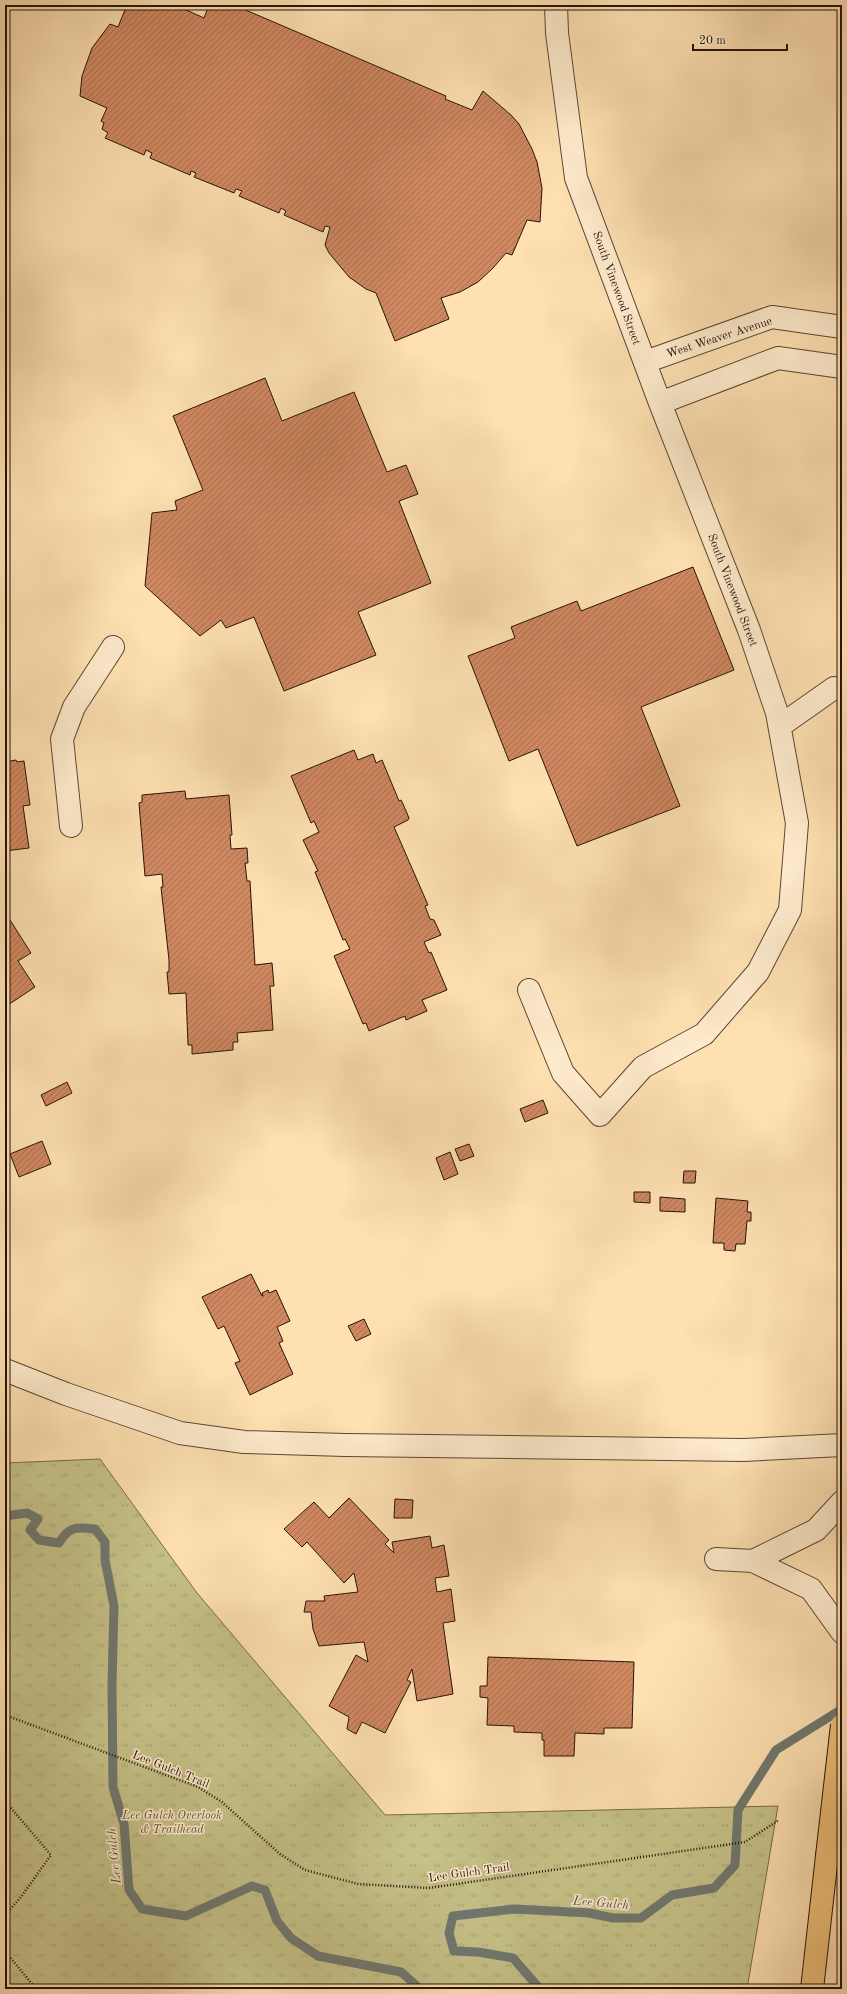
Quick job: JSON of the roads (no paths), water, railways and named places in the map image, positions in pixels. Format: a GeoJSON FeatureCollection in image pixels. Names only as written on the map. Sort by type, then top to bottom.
{"type":"FeatureCollection","features":[{"type":"Feature","properties":{"kind":"highway"},"geometry":{"type":"LineString","coordinates":[[812,1989],[842,1725]]}},
{"type":"Feature","properties":{"kind":"street","name":"South Vinewood Street"},"geometry":{"type":"LineString","coordinates":[[529,990],[563,1073],[600,1115],[644,1067],[704,1034],[758,972],[790,910],[797,823],[777,713],[749,630],[660,403],[576,178],[557,33],[556,5]]}},
{"type":"Feature","properties":{"kind":"street","name":"West Weaver Avenue"},"geometry":{"type":"LineString","coordinates":[[645,362],[772,317],[842,327]]}},
{"type":"Feature","properties":{"kind":"street"},"geometry":{"type":"LineString","coordinates":[[660,403],[778,358],[842,367]]}},
{"type":"Feature","properties":{"kind":"street"},"geometry":{"type":"LineString","coordinates":[[71,826],[62,739],[74,707],[113,648]]}},
{"type":"Feature","properties":{"kind":"street"},"geometry":{"type":"LineString","coordinates":[[780,726],[834,688]]}},
{"type":"Feature","properties":{"kind":"street"},"geometry":{"type":"LineString","coordinates":[[5,1370],[66,1394],[180,1433],[244,1442],[345,1445],[744,1450],[842,1445]]}},
{"type":"Feature","properties":{"kind":"street"},"geometry":{"type":"LineString","coordinates":[[753,1561],[816,1530],[842,1502]]}},
{"type":"Feature","properties":{"kind":"street"},"geometry":{"type":"LineString","coordinates":[[716,1559],[753,1561],[811,1589],[842,1632]]}},
{"type":"Feature","properties":{"kind":"waterway","name":"Lee Gulch"},"geometry":{"type":"LineString","coordinates":[[5,1516],[27,1513],[38,1519],[30,1530],[39,1540],[59,1543],[66,1533],[74,1529],[83,1528],[95,1529],[105,1542],[105,1560],[114,1606],[112,1684],[113,1787],[124,1824],[129,1890],[142,1909],[186,1916],[252,1886],[265,1890],[277,1921],[291,1938],[318,1956],[401,1972],[418,1987],[418,1989]]}},
{"type":"Feature","properties":{"kind":"waterway","name":"Lee Gulch"},"geometry":{"type":"LineString","coordinates":[[540,1989],[513,1958],[478,1952],[454,1951],[449,1933],[453,1916],[515,1909],[589,1913],[613,1918],[641,1918],[672,1895],[714,1888],[735,1865],[738,1810],[776,1750],[842,1709]]}},
{"type":"Feature","properties":{"kind":"park label","name":"Lee Gulch Overlook & Trailhead"},"geometry":{"type":"Point","coordinates":[172,1822]}}]}
